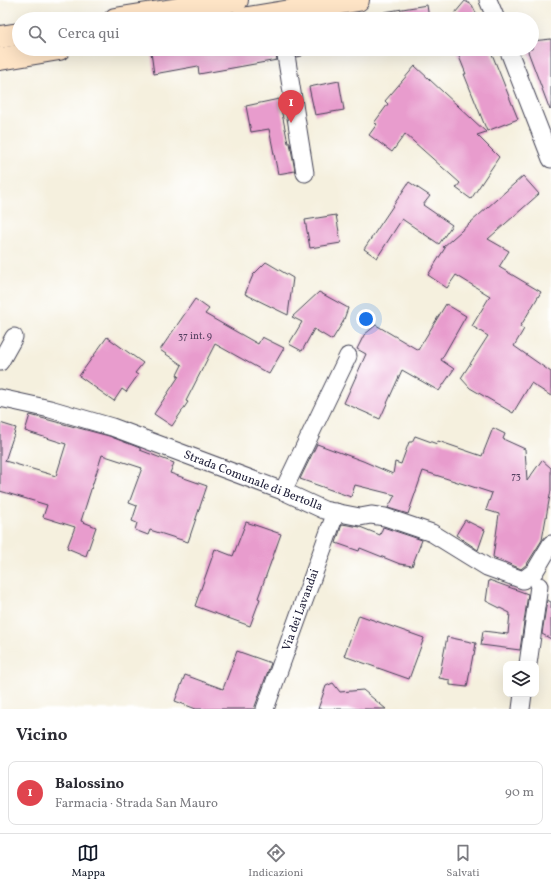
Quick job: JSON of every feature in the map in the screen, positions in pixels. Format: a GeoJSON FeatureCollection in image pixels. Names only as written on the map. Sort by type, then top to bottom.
{"type":"FeatureCollection","features":[{"type":"Feature","properties":{"kind":"main road"},"geometry":{"type":"LineString","coordinates":[[160,12],[237,0]]}},
{"type":"Feature","properties":{"kind":"main road"},"geometry":{"type":"LineString","coordinates":[[300,12],[358,0]]}},
{"type":"Feature","properties":{"kind":"main road"},"geometry":{"type":"LineString","coordinates":[[0,37],[12,35]]}},
{"type":"Feature","properties":{"kind":"main road"},"geometry":{"type":"LineString","coordinates":[[0,59],[18,56]]}},
{"type":"Feature","properties":{"kind":"street"},"geometry":{"type":"LineString","coordinates":[[488,0],[493,12]]}},
{"type":"Feature","properties":{"kind":"street"},"geometry":{"type":"LineString","coordinates":[[287,56],[305,173]]}},
{"type":"Feature","properties":{"kind":"street"},"geometry":{"type":"LineString","coordinates":[[511,56],[551,159]]}},
{"type":"Feature","properties":{"kind":"street"},"geometry":{"type":"LineString","coordinates":[[0,362],[14,337]]}},
{"type":"Feature","properties":{"kind":"street","name":"Strada Comunale di Bertolla"},"geometry":{"type":"LineString","coordinates":[[283,491],[348,356]]}},
{"type":"Feature","properties":{"kind":"street","name":"Strada Comunale di Bertolla"},"geometry":{"type":"LineString","coordinates":[[0,398],[50,409],[112,427],[283,491],[324,510],[360,517],[371,515],[385,517],[432,533],[487,567],[545,589],[529,661]]}},
{"type":"Feature","properties":{"kind":"street","name":"Via dei Lavandai"},"geometry":{"type":"LineString","coordinates":[[266,709],[336,512]]}},
{"type":"Feature","properties":{"kind":"street"},"geometry":{"type":"LineString","coordinates":[[523,580],[535,571],[551,544]]}},
{"type":"Feature","properties":{"kind":"street"},"geometry":{"type":"LineString","coordinates":[[521,709],[523,697]]}},
{"type":"Feature","properties":{"kind":"building"},"geometry":{"type":"Polygon","coordinates":[[[465,1],[472,5],[476,12],[456,12],[465,1]]]}},
{"type":"Feature","properties":{"kind":"building"},"geometry":{"type":"Polygon","coordinates":[[[427,5],[428,12],[384,12],[427,5]]]}},
{"type":"Feature","properties":{"kind":"building"},"geometry":{"type":"Polygon","coordinates":[[[551,39],[550,110],[530,56],[539,56],[539,40],[551,39]]]}},
{"type":"Feature","properties":{"kind":"building"},"geometry":{"type":"Polygon","coordinates":[[[152,56],[276,56],[277,60],[199,74],[198,66],[154,74],[152,56]]]}},
{"type":"Feature","properties":{"kind":"building"},"geometry":{"type":"Polygon","coordinates":[[[459,56],[493,56],[518,119],[487,131],[464,74],[466,74],[459,56]]]}},
{"type":"Feature","properties":{"kind":"building"},"geometry":{"type":"Polygon","coordinates":[[[415,66],[486,132],[477,135],[499,157],[471,199],[456,188],[460,183],[405,134],[392,152],[369,135],[377,124],[374,123],[388,104],[385,101],[415,66]]]}},
{"type":"Feature","properties":{"kind":"building"},"geometry":{"type":"Polygon","coordinates":[[[339,81],[344,110],[315,115],[309,87],[339,81]]]}},
{"type":"Feature","properties":{"kind":"building"},"geometry":{"type":"Polygon","coordinates":[[[279,99],[295,171],[278,174],[269,129],[251,132],[246,106],[279,99]]]}},
{"type":"Feature","properties":{"kind":"building"},"geometry":{"type":"Polygon","coordinates":[[[523,176],[539,194],[488,239],[509,251],[499,267],[541,292],[520,327],[524,329],[514,346],[551,372],[551,396],[531,383],[513,413],[470,388],[461,378],[488,336],[472,326],[490,296],[456,275],[447,288],[428,275],[445,248],[443,247],[523,176]]]}},
{"type":"Feature","properties":{"kind":"building"},"geometry":{"type":"Polygon","coordinates":[[[409,182],[430,196],[423,205],[452,225],[439,244],[402,219],[377,258],[364,249],[409,182]]]}},
{"type":"Feature","properties":{"kind":"building"},"geometry":{"type":"Polygon","coordinates":[[[336,215],[341,243],[310,248],[305,220],[336,215]]]}},
{"type":"Feature","properties":{"kind":"building"},"geometry":{"type":"Polygon","coordinates":[[[266,262],[293,278],[288,315],[245,294],[253,275],[266,262]]]}},
{"type":"Feature","properties":{"kind":"building"},"geometry":{"type":"Polygon","coordinates":[[[319,292],[348,308],[343,322],[332,340],[314,329],[302,351],[289,344],[302,322],[292,317],[319,292]]]}},
{"type":"Feature","properties":{"kind":"building"},"geometry":{"type":"Polygon","coordinates":[[[195,299],[209,309],[205,314],[258,344],[262,337],[284,348],[269,374],[215,344],[186,401],[188,402],[172,426],[154,414],[179,376],[177,375],[182,365],[160,350],[195,299]]]}},
{"type":"Feature","properties":{"kind":"building"},"geometry":{"type":"Polygon","coordinates":[[[446,304],[466,316],[441,360],[454,369],[439,391],[402,370],[380,419],[344,403],[366,354],[357,349],[364,335],[376,325],[418,350],[446,304]]]}},
{"type":"Feature","properties":{"kind":"building"},"geometry":{"type":"Polygon","coordinates":[[[107,337],[143,363],[135,373],[138,375],[126,392],[122,389],[114,401],[79,376],[107,337]]]}},
{"type":"Feature","properties":{"kind":"building"},"geometry":{"type":"Polygon","coordinates":[[[30,415],[109,436],[140,448],[140,450],[174,463],[170,473],[207,486],[188,542],[150,530],[148,535],[135,530],[137,523],[132,521],[137,506],[129,503],[142,468],[102,455],[81,521],[96,527],[86,556],[67,548],[75,527],[43,517],[47,505],[0,491],[0,423],[16,428],[5,461],[56,476],[66,444],[25,431],[30,415]]]}},
{"type":"Feature","properties":{"kind":"building"},"geometry":{"type":"Polygon","coordinates":[[[493,428],[505,434],[503,439],[525,449],[527,481],[542,460],[551,468],[551,490],[542,540],[527,564],[521,569],[493,557],[499,514],[486,510],[492,493],[423,471],[408,514],[388,508],[395,495],[355,485],[351,497],[300,479],[317,444],[393,474],[395,462],[401,464],[409,442],[412,442],[415,436],[437,444],[438,441],[482,456],[493,428]]]}},
{"type":"Feature","properties":{"kind":"building"},"geometry":{"type":"Polygon","coordinates":[[[465,520],[485,530],[478,550],[456,535],[465,520]]]}},
{"type":"Feature","properties":{"kind":"building"},"geometry":{"type":"Polygon","coordinates":[[[246,522],[281,534],[258,598],[260,599],[250,626],[195,606],[215,549],[233,556],[246,522]]]}},
{"type":"Feature","properties":{"kind":"building"},"geometry":{"type":"Polygon","coordinates":[[[342,524],[360,527],[380,535],[383,527],[422,540],[412,566],[400,564],[360,548],[359,551],[336,543],[342,524]]]}},
{"type":"Feature","properties":{"kind":"building"},"geometry":{"type":"Polygon","coordinates":[[[489,580],[528,594],[520,650],[481,645],[483,631],[508,634],[510,613],[486,601],[489,580]]]}},
{"type":"Feature","properties":{"kind":"building"},"geometry":{"type":"Polygon","coordinates":[[[547,600],[551,602],[551,639],[542,634],[547,600]]]}},
{"type":"Feature","properties":{"kind":"building"},"geometry":{"type":"Polygon","coordinates":[[[359,615],[424,638],[409,679],[344,656],[359,615]]]}},
{"type":"Feature","properties":{"kind":"building"},"geometry":{"type":"Polygon","coordinates":[[[447,637],[476,643],[467,687],[450,685],[450,680],[439,678],[447,637]]]}},
{"type":"Feature","properties":{"kind":"building"},"geometry":{"type":"Polygon","coordinates":[[[237,651],[271,663],[254,709],[196,709],[175,701],[185,675],[223,689],[237,651]]]}},
{"type":"Feature","properties":{"kind":"building"},"geometry":{"type":"Polygon","coordinates":[[[333,683],[340,692],[363,690],[386,709],[318,709],[326,686],[333,683]]]}},
{"type":"Feature","properties":{"kind":"place","name":"Balossino"},"geometry":{"type":"Point","coordinates":[291,123]}}]}
